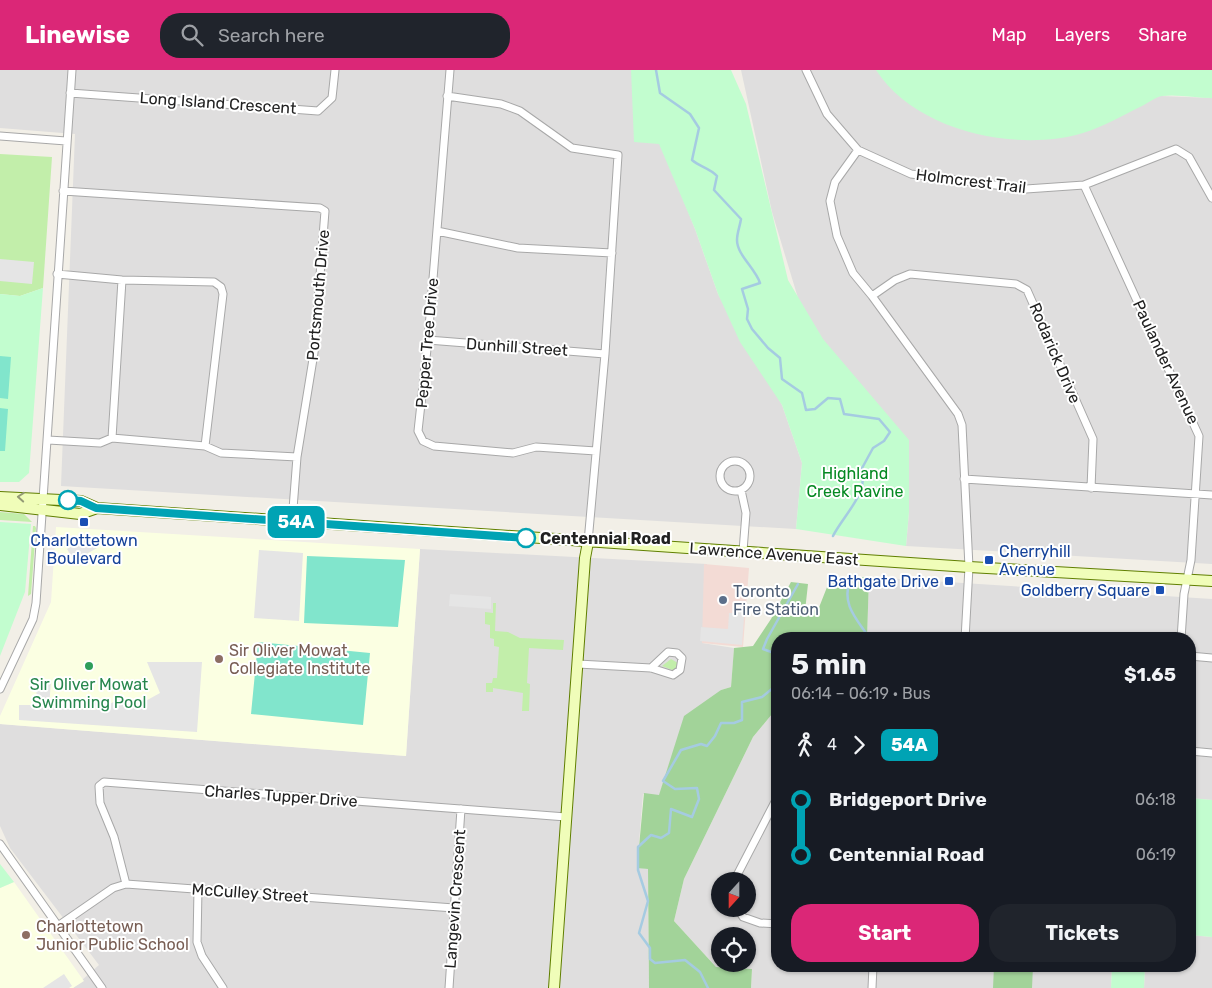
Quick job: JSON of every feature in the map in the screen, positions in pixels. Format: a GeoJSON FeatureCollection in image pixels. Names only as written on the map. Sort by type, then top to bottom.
{"type":"FeatureCollection","features":[{"type":"Feature","properties":{"kind":"main road","name":"Lawrence Avenue East"},"geometry":{"type":"LineString","coordinates":[[0,498],[81,501],[96,508],[292,522],[969,567],[1212,581]]}},
{"type":"Feature","properties":{"kind":"main road","name":"Lawrence Avenue East"},"geometry":{"type":"LineString","coordinates":[[0,505],[80,514],[96,508]]}},
{"type":"Feature","properties":{"kind":"main road"},"geometry":{"type":"LineString","coordinates":[[554,988],[585,558],[588,542]]}},
{"type":"Feature","properties":{"kind":"street"},"geometry":{"type":"LineString","coordinates":[[0,689],[34,619],[48,440],[57,274],[72,70]]}},
{"type":"Feature","properties":{"kind":"street","name":"Long Island Crescent"},"geometry":{"type":"LineString","coordinates":[[70,93],[318,111],[332,98],[334,70]]}},
{"type":"Feature","properties":{"kind":"street","name":"Pepper Tree Drive"},"geometry":{"type":"LineString","coordinates":[[450,70],[428,340],[418,431],[423,441],[434,446],[512,453],[536,447],[596,451]]}},
{"type":"Feature","properties":{"kind":"street","name":"Holmcrest Trail"},"geometry":{"type":"LineString","coordinates":[[806,70],[827,114],[858,150],[910,174],[1026,189],[1084,186],[1176,149],[1189,157],[1212,198]]}},
{"type":"Feature","properties":{"kind":"street"},"geometry":{"type":"LineString","coordinates":[[447,96],[501,104],[520,111],[572,148],[618,155],[605,354],[588,542]]}},
{"type":"Feature","properties":{"kind":"street"},"geometry":{"type":"LineString","coordinates":[[0,136],[66,141]]}},
{"type":"Feature","properties":{"kind":"street"},"geometry":{"type":"LineString","coordinates":[[858,150],[834,182],[830,201],[837,236],[853,273],[872,296],[958,414],[962,425],[969,567],[965,632]]}},
{"type":"Feature","properties":{"kind":"street","name":"Paulander Avenue"},"geometry":{"type":"LineString","coordinates":[[1084,186],[1199,436],[1188,580]]}},
{"type":"Feature","properties":{"kind":"street","name":"Portsmouth Drive"},"geometry":{"type":"LineString","coordinates":[[63,191],[320,208],[325,211],[314,353],[297,457],[292,522]]}},
{"type":"Feature","properties":{"kind":"street"},"geometry":{"type":"LineString","coordinates":[[437,231],[518,248],[612,253]]}},
{"type":"Feature","properties":{"kind":"street"},"geometry":{"type":"LineString","coordinates":[[57,274],[122,280],[214,282],[221,287],[224,294],[220,334],[212,381],[205,446]]}},
{"type":"Feature","properties":{"kind":"street","name":"Rodarick Drive"},"geometry":{"type":"LineString","coordinates":[[872,296],[895,280],[910,274],[1016,284],[1027,290],[1093,440],[1091,488]]}},
{"type":"Feature","properties":{"kind":"street"},"geometry":{"type":"LineString","coordinates":[[112,438],[122,280]]}},
{"type":"Feature","properties":{"kind":"street","name":"Dunhill Street"},"geometry":{"type":"LineString","coordinates":[[428,340],[605,354]]}},
{"type":"Feature","properties":{"kind":"street"},"geometry":{"type":"LineString","coordinates":[[48,440],[100,443],[112,438],[205,446],[221,453],[297,457]]}},
{"type":"Feature","properties":{"kind":"street"},"geometry":{"type":"LineString","coordinates":[[735,461],[745,464],[750,473],[749,483],[741,490],[732,491],[721,482],[722,468],[730,462],[735,461]]}},
{"type":"Feature","properties":{"kind":"street"},"geometry":{"type":"LineString","coordinates":[[964,479],[1212,495]]}},
{"type":"Feature","properties":{"kind":"street"},"geometry":{"type":"LineString","coordinates":[[741,490],[746,513],[743,551]]}},
{"type":"Feature","properties":{"kind":"street"},"geometry":{"type":"LineString","coordinates":[[1181,632],[1184,594],[1188,580]]}},
{"type":"Feature","properties":{"kind":"street"},"geometry":{"type":"LineString","coordinates":[[1196,657],[1212,658]]}},
{"type":"Feature","properties":{"kind":"street"},"geometry":{"type":"LineString","coordinates":[[578,664],[651,668]]}},
{"type":"Feature","properties":{"kind":"street"},"geometry":{"type":"LineString","coordinates":[[1196,752],[1212,753]]}},
{"type":"Feature","properties":{"kind":"street","name":"Charles Tupper Drive"},"geometry":{"type":"LineString","coordinates":[[126,884],[114,836],[99,797],[99,786],[104,782],[566,817]]}},
{"type":"Feature","properties":{"kind":"street","name":"Langevin Crescent"},"geometry":{"type":"LineString","coordinates":[[449,988],[461,809]]}},
{"type":"Feature","properties":{"kind":"street"},"geometry":{"type":"LineString","coordinates":[[739,872],[771,810]]}},
{"type":"Feature","properties":{"kind":"street"},"geometry":{"type":"LineString","coordinates":[[0,844],[102,988]]}},
{"type":"Feature","properties":{"kind":"street","name":"McCulley Street"},"geometry":{"type":"LineString","coordinates":[[58,926],[113,888],[126,884],[454,908]]}},
{"type":"Feature","properties":{"kind":"street"},"geometry":{"type":"LineString","coordinates":[[198,890],[197,942],[202,956],[223,988]]}},
{"type":"Feature","properties":{"kind":"street"},"geometry":{"type":"LineString","coordinates":[[746,918],[760,923],[771,924]]}},
{"type":"Feature","properties":{"kind":"street"},"geometry":{"type":"LineString","coordinates":[[872,988],[873,972]]}},
{"type":"Feature","properties":{"kind":"shaded area"},"geometry":{"type":"Polygon","coordinates":[[[0,70],[631,70],[695,229],[718,294],[782,405],[802,463],[796,529],[61,486],[75,134],[0,128],[0,70]]]}},
{"type":"Feature","properties":{"kind":"shaded area"},"geometry":{"type":"Polygon","coordinates":[[[741,70],[876,70],[1161,96],[1212,98],[1212,564],[906,546],[909,512],[814,351],[772,212],[741,70]]]}},
{"type":"Feature","properties":{"kind":"shaded area"},"geometry":{"type":"Polygon","coordinates":[[[0,259],[34,262],[32,284],[0,281],[0,259]]]}},
{"type":"Feature","properties":{"kind":"shaded area","name":"Sir Oliver Mowat Collegiate Institute"},"geometry":{"type":"Polygon","coordinates":[[[56,527],[420,549],[406,756],[0,724],[0,716],[51,602],[56,527]]]}},
{"type":"Feature","properties":{"kind":"shaded area"},"geometry":{"type":"Polygon","coordinates":[[[90,536],[97,548],[74,561],[67,549],[90,536]]]}},
{"type":"Feature","properties":{"kind":"shaded area"},"geometry":{"type":"Polygon","coordinates":[[[420,549],[707,564],[702,643],[734,648],[731,687],[721,690],[671,759],[659,796],[643,794],[637,867],[648,869],[649,988],[73,988],[99,965],[10,848],[0,826],[0,724],[406,756],[420,549]]]}},
{"type":"Feature","properties":{"kind":"shaded area"},"geometry":{"type":"Polygon","coordinates":[[[259,550],[303,553],[299,621],[254,618],[259,550]]]}},
{"type":"Feature","properties":{"kind":"shaded area"},"geometry":{"type":"Polygon","coordinates":[[[704,564],[749,568],[743,647],[702,643],[704,564]]]}},
{"type":"Feature","properties":{"kind":"shaded area"},"geometry":{"type":"Polygon","coordinates":[[[869,577],[1212,599],[1212,800],[1196,799],[1196,632],[867,632],[869,577]]]}},
{"type":"Feature","properties":{"kind":"shaded area"},"geometry":{"type":"Polygon","coordinates":[[[450,594],[491,597],[491,609],[449,606],[450,594]]]}},
{"type":"Feature","properties":{"kind":"shaded area"},"geometry":{"type":"Polygon","coordinates":[[[742,603],[745,603],[742,645],[700,641],[701,627],[728,629],[729,613],[736,613],[737,609],[741,610],[742,603]]]}},
{"type":"Feature","properties":{"kind":"shaded area"},"geometry":{"type":"Polygon","coordinates":[[[147,662],[202,662],[197,732],[19,720],[19,705],[37,705],[36,682],[51,681],[49,707],[96,710],[94,701],[104,698],[108,705],[124,696],[131,709],[160,693],[147,662]]]}},
{"type":"Feature","properties":{"kind":"shaded area"},"geometry":{"type":"Polygon","coordinates":[[[771,715],[771,972],[1112,972],[1111,988],[751,988],[752,972],[756,972],[756,927],[711,927],[711,962],[674,921],[684,879],[753,737],[771,715]]]}},
{"type":"Feature","properties":{"kind":"shaded area","name":"Charlottetown Junior Public School"},"geometry":{"type":"Polygon","coordinates":[[[14,882],[84,981],[73,988],[0,988],[0,888],[14,882]]]}},
{"type":"Feature","properties":{"kind":"shaded area"},"geometry":{"type":"Polygon","coordinates":[[[1196,936],[1212,937],[1212,988],[1144,988],[1145,972],[1196,972],[1196,936]]]}},
{"type":"Feature","properties":{"kind":"shaded area"},"geometry":{"type":"Polygon","coordinates":[[[64,974],[72,986],[69,988],[43,988],[64,974]]]}},
{"type":"Feature","properties":{"kind":"green space","name":"Highland Creek Ravine"},"geometry":{"type":"Polygon","coordinates":[[[631,70],[731,70],[746,104],[788,280],[823,339],[909,440],[909,512],[906,546],[796,529],[802,463],[782,405],[740,342],[718,294],[695,229],[659,144],[634,142],[631,70]]]}},
{"type":"Feature","properties":{"kind":"green space"},"geometry":{"type":"Polygon","coordinates":[[[876,70],[1212,70],[1212,98],[1174,95],[1160,97],[1098,128],[1056,139],[998,138],[969,132],[941,122],[915,108],[893,91],[876,70]]]}},
{"type":"Feature","properties":{"kind":"green space"},"geometry":{"type":"Polygon","coordinates":[[[0,154],[52,157],[43,288],[20,296],[0,294],[0,154]]]}},
{"type":"Feature","properties":{"kind":"green space"},"geometry":{"type":"Polygon","coordinates":[[[43,288],[29,473],[19,482],[0,482],[0,294],[20,296],[43,288]]]}},
{"type":"Feature","properties":{"kind":"green space"},"geometry":{"type":"Polygon","coordinates":[[[0,356],[11,357],[8,399],[0,398],[0,356]]]}},
{"type":"Feature","properties":{"kind":"green space"},"geometry":{"type":"Polygon","coordinates":[[[0,408],[8,409],[5,451],[0,451],[0,408]]]}},
{"type":"Feature","properties":{"kind":"green space"},"geometry":{"type":"Polygon","coordinates":[[[0,512],[24,514],[32,522],[0,520],[0,512]]]}},
{"type":"Feature","properties":{"kind":"green space"},"geometry":{"type":"Polygon","coordinates":[[[0,522],[31,524],[25,592],[0,656],[0,522]]]}},
{"type":"Feature","properties":{"kind":"green space"},"geometry":{"type":"Polygon","coordinates":[[[33,526],[36,528],[31,594],[28,596],[33,526]]]}},
{"type":"Feature","properties":{"kind":"green space"},"geometry":{"type":"Polygon","coordinates":[[[307,556],[405,560],[398,627],[304,623],[307,556]]]}},
{"type":"Feature","properties":{"kind":"green space"},"geometry":{"type":"Polygon","coordinates":[[[831,577],[869,577],[867,632],[771,632],[771,715],[753,737],[684,879],[674,921],[711,962],[711,972],[752,972],[751,988],[649,988],[648,869],[637,868],[644,793],[659,795],[684,716],[721,690],[731,687],[734,648],[753,646],[771,619],[791,582],[808,584],[805,611],[818,610],[831,577]]]}},
{"type":"Feature","properties":{"kind":"green space"},"geometry":{"type":"Polygon","coordinates":[[[493,603],[496,603],[495,631],[508,632],[520,638],[564,640],[563,650],[529,648],[527,683],[530,684],[529,711],[522,711],[523,693],[493,688],[493,692],[486,692],[486,683],[492,683],[493,678],[497,678],[499,647],[494,646],[494,639],[490,638],[490,625],[485,624],[485,612],[493,613],[493,603]]]}},
{"type":"Feature","properties":{"kind":"green space"},"geometry":{"type":"Polygon","coordinates":[[[258,642],[370,653],[363,725],[251,714],[258,642]]]}},
{"type":"Feature","properties":{"kind":"green space"},"geometry":{"type":"Polygon","coordinates":[[[671,659],[678,663],[675,671],[662,666],[671,659]]]}},
{"type":"Feature","properties":{"kind":"green space"},"geometry":{"type":"Polygon","coordinates":[[[1196,799],[1212,800],[1212,937],[1196,936],[1196,799]]]}},
{"type":"Feature","properties":{"kind":"green space"},"geometry":{"type":"Polygon","coordinates":[[[0,864],[14,882],[0,888],[0,864]]]}},
{"type":"Feature","properties":{"kind":"green space"},"geometry":{"type":"Polygon","coordinates":[[[994,972],[1033,972],[1032,988],[993,988],[994,972]]]}},
{"type":"Feature","properties":{"kind":"green space"},"geometry":{"type":"Polygon","coordinates":[[[1112,972],[1145,972],[1144,988],[1111,988],[1112,972]]]}},
{"type":"Feature","properties":{"kind":"waterway"},"geometry":{"type":"LineString","coordinates":[[656,70],[660,93],[690,114],[699,128],[692,160],[717,176],[714,190],[741,219],[737,237],[738,246],[760,283],[742,289],[748,309],[747,319],[752,329],[768,348],[780,358],[782,379],[802,393],[806,410],[815,409],[828,398],[840,399],[844,414],[879,419],[890,432],[884,441],[873,448],[861,470],[863,478],[862,487],[858,496],[833,536]]}},
{"type":"Feature","properties":{"kind":"waterway"},"geometry":{"type":"LineString","coordinates":[[850,580],[848,589],[849,604],[865,632]]}},
{"type":"Feature","properties":{"kind":"waterway"},"geometry":{"type":"LineString","coordinates":[[771,652],[763,649],[798,584]]}},
{"type":"Feature","properties":{"kind":"waterway"},"geometry":{"type":"LineString","coordinates":[[708,988],[700,972],[685,960],[655,963],[650,959],[650,948],[639,933],[648,901],[638,870],[638,847],[651,835],[661,838],[669,833],[671,809],[692,817],[699,799],[697,788],[675,789],[663,781],[681,750],[701,744],[707,746],[715,736],[721,723],[734,723],[742,720],[742,702],[762,697],[771,690]]}},
{"type":"Feature","properties":{"kind":"bus line","name":"54A"},"geometry":{"type":"LineString","coordinates":[[68,500],[81,501],[96,508],[526,538]]}},
{"type":"Feature","properties":{"kind":"place","name":"Charlottetown Boulevard"},"geometry":{"type":"Point","coordinates":[84,522]}},
{"type":"Feature","properties":{"kind":"place","name":"Centennial Road"},"geometry":{"type":"Point","coordinates":[526,538]}},
{"type":"Feature","properties":{"kind":"place","name":"Cherryhill Avenue"},"geometry":{"type":"Point","coordinates":[989,560]}},
{"type":"Feature","properties":{"kind":"place","name":"Bathgate Drive"},"geometry":{"type":"Point","coordinates":[949,581]}},
{"type":"Feature","properties":{"kind":"place","name":"Goldberry Square"},"geometry":{"type":"Point","coordinates":[1160,590]}},
{"type":"Feature","properties":{"kind":"place","name":"Toronto Fire Station"},"geometry":{"type":"Point","coordinates":[723,600]}},
{"type":"Feature","properties":{"kind":"place","name":"Sir Oliver Mowat Collegiate Institute"},"geometry":{"type":"Point","coordinates":[219,659]}},
{"type":"Feature","properties":{"kind":"place","name":"Sir Oliver Mowat Swimming Pool"},"geometry":{"type":"Point","coordinates":[89,666]}},
{"type":"Feature","properties":{"kind":"place","name":"Charlottetown Junior Public School"},"geometry":{"type":"Point","coordinates":[26,935]}}]}
